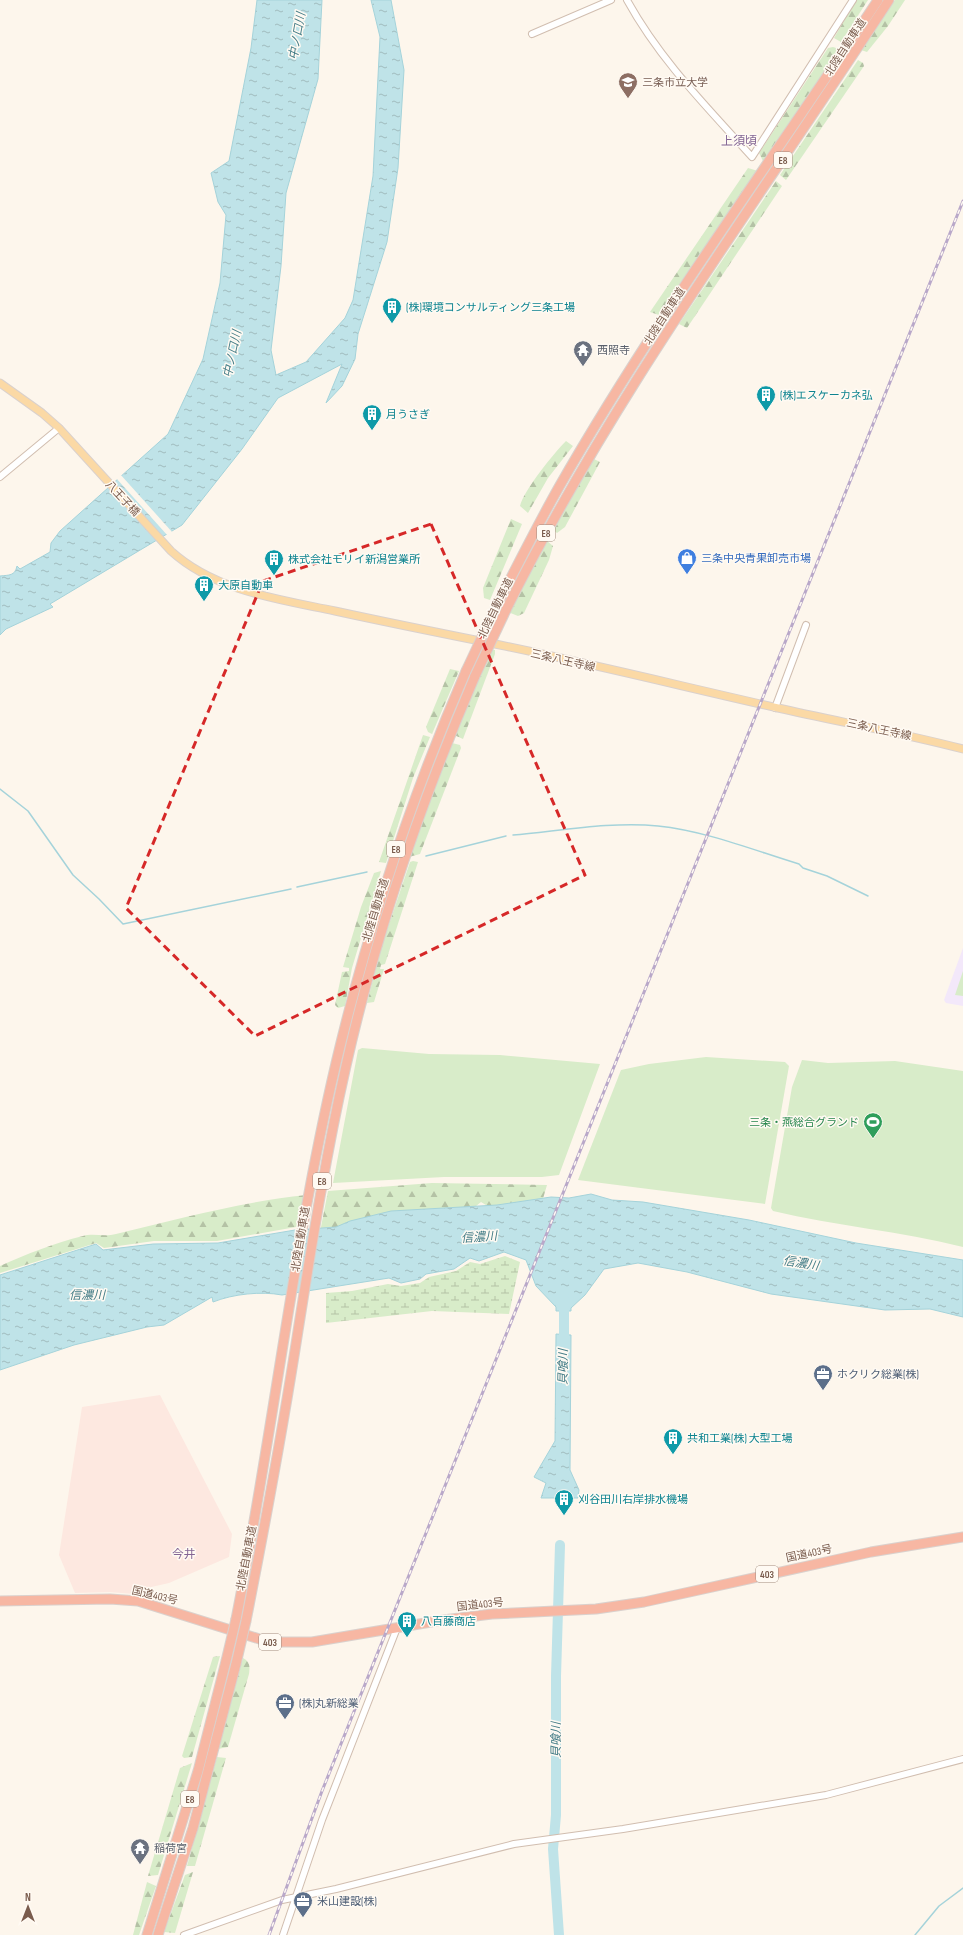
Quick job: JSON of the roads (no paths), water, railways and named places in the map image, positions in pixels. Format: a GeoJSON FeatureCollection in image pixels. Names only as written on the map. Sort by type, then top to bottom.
{"type":"FeatureCollection","features":[{"type":"Feature","properties":{"kind":"highway","name":"北陸自動車道"},"geometry":{"type":"LineString","coordinates":[[147,1935],[198,1771],[236,1619],[256,1513],[285,1334],[324,1120],[343,1033],[366,944],[404,826],[442,727],[497,605],[540,522],[579,453],[665,315],[824,83],[878,0]]}},
{"type":"Feature","properties":{"kind":"highway","name":"北陸自動車道"},"geometry":{"type":"LineString","coordinates":[[158,1935],[193,1828],[246,1621],[298,1333],[322,1181],[354,1030],[376,947],[414,830],[454,724],[506,610],[588,458],[675,320],[831,89],[889,0]]}},
{"type":"Feature","properties":{"kind":"highway","name":"国道403号"},"geometry":{"type":"LineString","coordinates":[[0,1601],[110,1598],[138,1601],[269,1642],[312,1642],[492,1614],[571,1610],[644,1602],[871,1552],[963,1537]]}},
{"type":"Feature","properties":{"kind":"main road"},"geometry":{"type":"LineString","coordinates":[[0,383],[42,413],[59,428]]}},
{"type":"Feature","properties":{"kind":"main road","name":"八王子橋"},"geometry":{"type":"LineString","coordinates":[[59,428],[170,551]]}},
{"type":"Feature","properties":{"kind":"main road","name":"三条八王寺線"},"geometry":{"type":"LineString","coordinates":[[170,551],[185,564],[203,574],[245,590],[432,632],[500,645],[775,708],[885,729],[963,749]]}},
{"type":"Feature","properties":{"kind":"street"},"geometry":{"type":"LineString","coordinates":[[532,34],[611,0]]}},
{"type":"Feature","properties":{"kind":"street"},"geometry":{"type":"LineString","coordinates":[[627,0],[642,27],[674,72],[752,157],[853,0]]}},
{"type":"Feature","properties":{"kind":"street"},"geometry":{"type":"LineString","coordinates":[[0,477],[59,428]]}},
{"type":"Feature","properties":{"kind":"street"},"geometry":{"type":"LineString","coordinates":[[775,708],[806,625]]}},
{"type":"Feature","properties":{"kind":"street"},"geometry":{"type":"LineString","coordinates":[[283,1935],[322,1820],[397,1628]]}},
{"type":"Feature","properties":{"kind":"street"},"geometry":{"type":"LineString","coordinates":[[184,1935],[282,1900],[514,1844],[621,1829],[826,1795],[963,1759]]}},
{"type":"Feature","properties":{"kind":"water","name":"中ノ口川"},"geometry":{"type":"Polygon","coordinates":[[[257,0],[322,0],[318,79],[286,193],[281,266],[271,350],[276,375],[306,362],[345,318],[353,300],[373,176],[380,37],[371,0],[391,0],[404,70],[398,168],[387,242],[358,334],[355,359],[342,386],[326,403],[342,364],[278,398],[242,449],[182,525],[50,604],[53,607],[6,629],[0,635],[0,576],[11,574],[15,572],[17,566],[20,569],[50,552],[51,543],[60,531],[168,434],[203,359],[220,283],[226,215],[218,202],[211,173],[229,161],[251,48],[257,0]]]}},
{"type":"Feature","properties":{"kind":"water","name":"信濃川"},"geometry":{"type":"Polygon","coordinates":[[[591,1194],[612,1200],[643,1202],[749,1220],[856,1243],[963,1260],[963,1317],[930,1309],[885,1310],[771,1294],[687,1272],[638,1263],[604,1269],[585,1295],[571,1308],[571,1311],[556,1311],[556,1307],[536,1286],[526,1260],[504,1252],[479,1261],[470,1258],[454,1269],[426,1274],[420,1279],[401,1283],[389,1278],[282,1295],[265,1293],[247,1294],[229,1297],[213,1302],[212,1297],[164,1325],[147,1327],[74,1345],[0,1370],[0,1275],[96,1244],[103,1250],[153,1244],[218,1243],[295,1230],[336,1227],[350,1221],[391,1211],[497,1205],[551,1197],[569,1198],[591,1194]]]}},
{"type":"Feature","properties":{"kind":"water"},"geometry":{"type":"Polygon","coordinates":[[[556,1334],[571,1335],[570,1470],[579,1490],[578,1498],[541,1498],[546,1483],[534,1477],[555,1441],[556,1334]]]}},
{"type":"Feature","properties":{"kind":"waterway"},"geometry":{"type":"LineString","coordinates":[[0,789],[28,811],[73,875],[123,924],[291,889]]}},
{"type":"Feature","properties":{"kind":"waterway"},"geometry":{"type":"LineString","coordinates":[[513,835],[586,827],[623,825],[676,828],[712,837],[799,864],[803,868],[827,876],[868,896]]}},
{"type":"Feature","properties":{"kind":"waterway"},"geometry":{"type":"LineString","coordinates":[[426,856],[506,836]]}},
{"type":"Feature","properties":{"kind":"waterway"},"geometry":{"type":"LineString","coordinates":[[297,887],[367,872]]}},
{"type":"Feature","properties":{"kind":"waterway","name":"貝喰川"},"geometry":{"type":"LineString","coordinates":[[564,1298],[564,1348]]}},
{"type":"Feature","properties":{"kind":"waterway","name":"貝喰川"},"geometry":{"type":"LineString","coordinates":[[559,1935],[553,1849],[556,1815],[556,1676],[560,1545]]}},
{"type":"Feature","properties":{"kind":"waterway","name":"貝喰川"},"geometry":{"type":"LineString","coordinates":[[915,1935],[939,1906],[963,1888]]}},
{"type":"Feature","properties":{"kind":"railway"},"geometry":{"type":"LineString","coordinates":[[269,1935],[322,1791],[963,201]]}},
{"type":"Feature","properties":{"kind":"place","name":"三条市立大学"},"geometry":{"type":"Point","coordinates":[628,99]}},
{"type":"Feature","properties":{"kind":"place","name":"(株)環境コンサルティング三条工場"},"geometry":{"type":"Point","coordinates":[392,324]}},
{"type":"Feature","properties":{"kind":"place","name":"西照寺"},"geometry":{"type":"Point","coordinates":[583,367]}},
{"type":"Feature","properties":{"kind":"place","name":"(株)エスケーカネ弘"},"geometry":{"type":"Point","coordinates":[766,412]}},
{"type":"Feature","properties":{"kind":"place","name":"月うさぎ"},"geometry":{"type":"Point","coordinates":[372,431]}},
{"type":"Feature","properties":{"kind":"place","name":"三条中央青果卸売市場"},"geometry":{"type":"Point","coordinates":[687,575]}},
{"type":"Feature","properties":{"kind":"place","name":"株式会社モリイ新潟営業所"},"geometry":{"type":"Point","coordinates":[274,576]}},
{"type":"Feature","properties":{"kind":"place","name":"大原自動車"},"geometry":{"type":"Point","coordinates":[204,602]}},
{"type":"Feature","properties":{"kind":"place","name":"三条・燕総合グランド"},"geometry":{"type":"Point","coordinates":[873,1139]}},
{"type":"Feature","properties":{"kind":"place","name":"ホクリク総業(株)"},"geometry":{"type":"Point","coordinates":[823,1391]}},
{"type":"Feature","properties":{"kind":"place","name":"共和工業(株) 大型工場"},"geometry":{"type":"Point","coordinates":[673,1455]}},
{"type":"Feature","properties":{"kind":"place","name":"刈谷田川右岸排水機場"},"geometry":{"type":"Point","coordinates":[564,1516]}},
{"type":"Feature","properties":{"kind":"place","name":"八百藤商店"},"geometry":{"type":"Point","coordinates":[407,1638]}},
{"type":"Feature","properties":{"kind":"place","name":"(株)丸新総業"},"geometry":{"type":"Point","coordinates":[285,1720]}},
{"type":"Feature","properties":{"kind":"place","name":"稲荷宮"},"geometry":{"type":"Point","coordinates":[140,1865]}},
{"type":"Feature","properties":{"kind":"place","name":"米山建設(株)"},"geometry":{"type":"Point","coordinates":[303,1918]}},
{"type":"Feature","properties":{"kind":"district","name":"上須頃"},"geometry":{"type":"Point","coordinates":[739,141]}},
{"type":"Feature","properties":{"kind":"district","name":"今井"},"geometry":{"type":"Point","coordinates":[184,1554]}}]}
